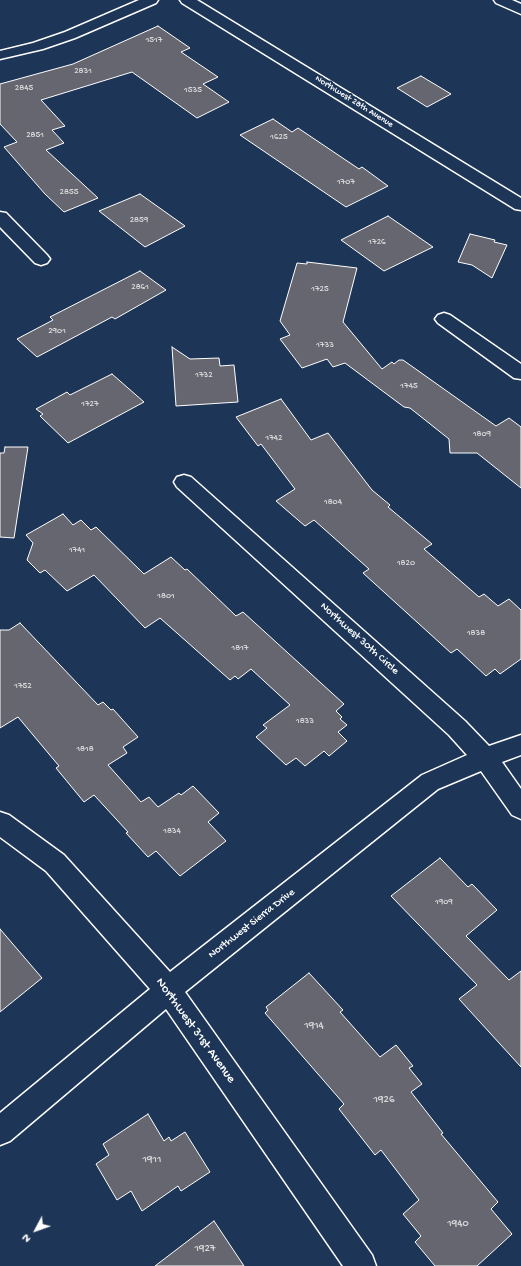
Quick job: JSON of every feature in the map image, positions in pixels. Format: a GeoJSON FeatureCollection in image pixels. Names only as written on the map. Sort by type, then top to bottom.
{"type":"FeatureCollection","features":[{"type":"Feature","properties":{"kind":"street"},"geometry":{"type":"LineString","coordinates":[[0,55],[38,46],[151,0]]}},
{"type":"Feature","properties":{"kind":"street","name":"Northwest 28th Avenue"},"geometry":{"type":"LineString","coordinates":[[187,0],[521,205]]}},
{"type":"Feature","properties":{"kind":"street"},"geometry":{"type":"LineString","coordinates":[[502,0],[521,10]]}},
{"type":"Feature","properties":{"kind":"street"},"geometry":{"type":"LineString","coordinates":[[0,217],[41,259]]}},
{"type":"Feature","properties":{"kind":"street"},"geometry":{"type":"LineString","coordinates":[[444,319],[521,373]]}},
{"type":"Feature","properties":{"kind":"street","name":"Northwest 30th Circle"},"geometry":{"type":"LineString","coordinates":[[184,482],[457,728],[485,758],[521,808]]}},
{"type":"Feature","properties":{"kind":"street","name":"Northwest Sierra Drive"},"geometry":{"type":"LineString","coordinates":[[0,1131],[168,990],[430,782],[485,758],[521,745]]}},
{"type":"Feature","properties":{"kind":"street","name":"Northwest 31st Avenue"},"geometry":{"type":"LineString","coordinates":[[0,823],[55,863],[168,990],[360,1266]]}},
{"type":"Feature","properties":{"kind":"building"},"geometry":{"type":"Polygon","coordinates":[[[158,26],[190,48],[181,52],[218,77],[203,84],[229,102],[197,118],[132,72],[41,100],[65,126],[52,130],[64,143],[46,150],[98,198],[64,212],[45,194],[4,147],[17,142],[0,124],[0,84],[73,64],[158,26]]]}},
{"type":"Feature","properties":{"kind":"building"},"geometry":{"type":"Polygon","coordinates":[[[421,76],[451,94],[427,107],[397,88],[421,76]]]}},
{"type":"Feature","properties":{"kind":"building"},"geometry":{"type":"Polygon","coordinates":[[[273,119],[292,132],[298,128],[359,169],[362,167],[388,186],[346,207],[240,135],[273,119]]]}},
{"type":"Feature","properties":{"kind":"building"},"geometry":{"type":"Polygon","coordinates":[[[140,194],[185,226],[145,247],[99,211],[140,194]]]}},
{"type":"Feature","properties":{"kind":"building"},"geometry":{"type":"Polygon","coordinates":[[[388,216],[433,247],[384,271],[341,240],[388,216]]]}},
{"type":"Feature","properties":{"kind":"building"},"geometry":{"type":"Polygon","coordinates":[[[470,234],[495,240],[494,242],[507,245],[492,278],[472,265],[458,262],[470,234]]]}},
{"type":"Feature","properties":{"kind":"building"},"geometry":{"type":"Polygon","coordinates":[[[307,262],[357,268],[343,322],[382,369],[392,362],[394,364],[399,360],[403,360],[496,426],[509,418],[521,427],[521,488],[477,453],[450,453],[449,439],[410,408],[404,407],[345,363],[333,367],[327,359],[302,368],[280,339],[290,335],[280,321],[297,263],[307,264],[307,262]]]}},
{"type":"Feature","properties":{"kind":"building"},"geometry":{"type":"Polygon","coordinates":[[[140,271],[166,290],[115,319],[112,317],[37,357],[17,339],[53,320],[50,317],[140,271]]]}},
{"type":"Feature","properties":{"kind":"building"},"geometry":{"type":"Polygon","coordinates":[[[172,347],[190,359],[219,358],[220,366],[234,365],[238,402],[176,406],[172,347]]]}},
{"type":"Feature","properties":{"kind":"building"},"geometry":{"type":"Polygon","coordinates":[[[112,374],[144,402],[68,443],[40,416],[43,414],[36,409],[67,392],[70,395],[112,374]]]}},
{"type":"Feature","properties":{"kind":"building"},"geometry":{"type":"Polygon","coordinates":[[[281,399],[311,440],[328,433],[372,490],[390,505],[388,507],[432,544],[424,549],[479,597],[484,594],[498,606],[509,599],[521,610],[521,659],[500,674],[495,669],[486,676],[457,649],[451,653],[363,573],[369,569],[314,520],[305,526],[276,501],[295,489],[261,444],[258,446],[236,417],[281,399]]]}},
{"type":"Feature","properties":{"kind":"building"},"geometry":{"type":"Polygon","coordinates":[[[5,447],[28,447],[14,538],[0,537],[0,453],[4,453],[5,447]]]}},
{"type":"Feature","properties":{"kind":"building"},"geometry":{"type":"Polygon","coordinates":[[[63,514],[73,525],[81,520],[91,530],[96,527],[144,574],[171,557],[185,570],[187,569],[236,616],[243,612],[344,704],[336,711],[342,717],[340,719],[347,725],[338,732],[347,741],[329,756],[324,751],[305,766],[296,758],[286,765],[256,737],[267,728],[263,725],[290,705],[251,669],[238,679],[235,676],[230,680],[160,618],[145,628],[94,575],[67,591],[45,570],[40,573],[27,560],[33,543],[26,535],[63,514]]]}},
{"type":"Feature","properties":{"kind":"building"},"geometry":{"type":"Polygon","coordinates":[[[20,623],[98,705],[103,702],[111,710],[113,709],[138,737],[123,747],[127,753],[108,765],[141,802],[149,797],[158,807],[179,793],[181,795],[193,786],[219,813],[208,822],[226,841],[180,876],[156,851],[148,857],[126,833],[128,832],[94,795],[84,802],[56,768],[59,766],[18,717],[0,728],[0,630],[9,630],[20,623]]]}},
{"type":"Feature","properties":{"kind":"building"},"geometry":{"type":"Polygon","coordinates":[[[440,858],[468,887],[472,884],[497,910],[466,936],[509,980],[521,971],[521,1067],[459,999],[477,985],[391,896],[440,858]]]}},
{"type":"Feature","properties":{"kind":"building"},"geometry":{"type":"Polygon","coordinates":[[[0,929],[42,978],[0,1012],[0,929]]]}},
{"type":"Feature","properties":{"kind":"building"},"geometry":{"type":"Polygon","coordinates":[[[309,973],[343,1010],[340,1012],[380,1057],[396,1045],[413,1066],[409,1068],[422,1084],[411,1092],[443,1133],[441,1134],[498,1202],[491,1209],[512,1234],[477,1266],[435,1266],[415,1242],[421,1236],[403,1214],[419,1200],[381,1150],[375,1155],[339,1109],[344,1104],[265,1013],[268,1010],[266,1007],[309,973]]]}},
{"type":"Feature","properties":{"kind":"building"},"geometry":{"type":"Polygon","coordinates":[[[148,1114],[164,1141],[169,1137],[171,1141],[185,1132],[210,1172],[181,1191],[178,1186],[142,1211],[131,1191],[117,1200],[96,1164],[109,1155],[103,1144],[148,1114]]]}},
{"type":"Feature","properties":{"kind":"building"},"geometry":{"type":"Polygon","coordinates":[[[214,1221],[244,1266],[155,1266],[214,1221]]]}}]}
